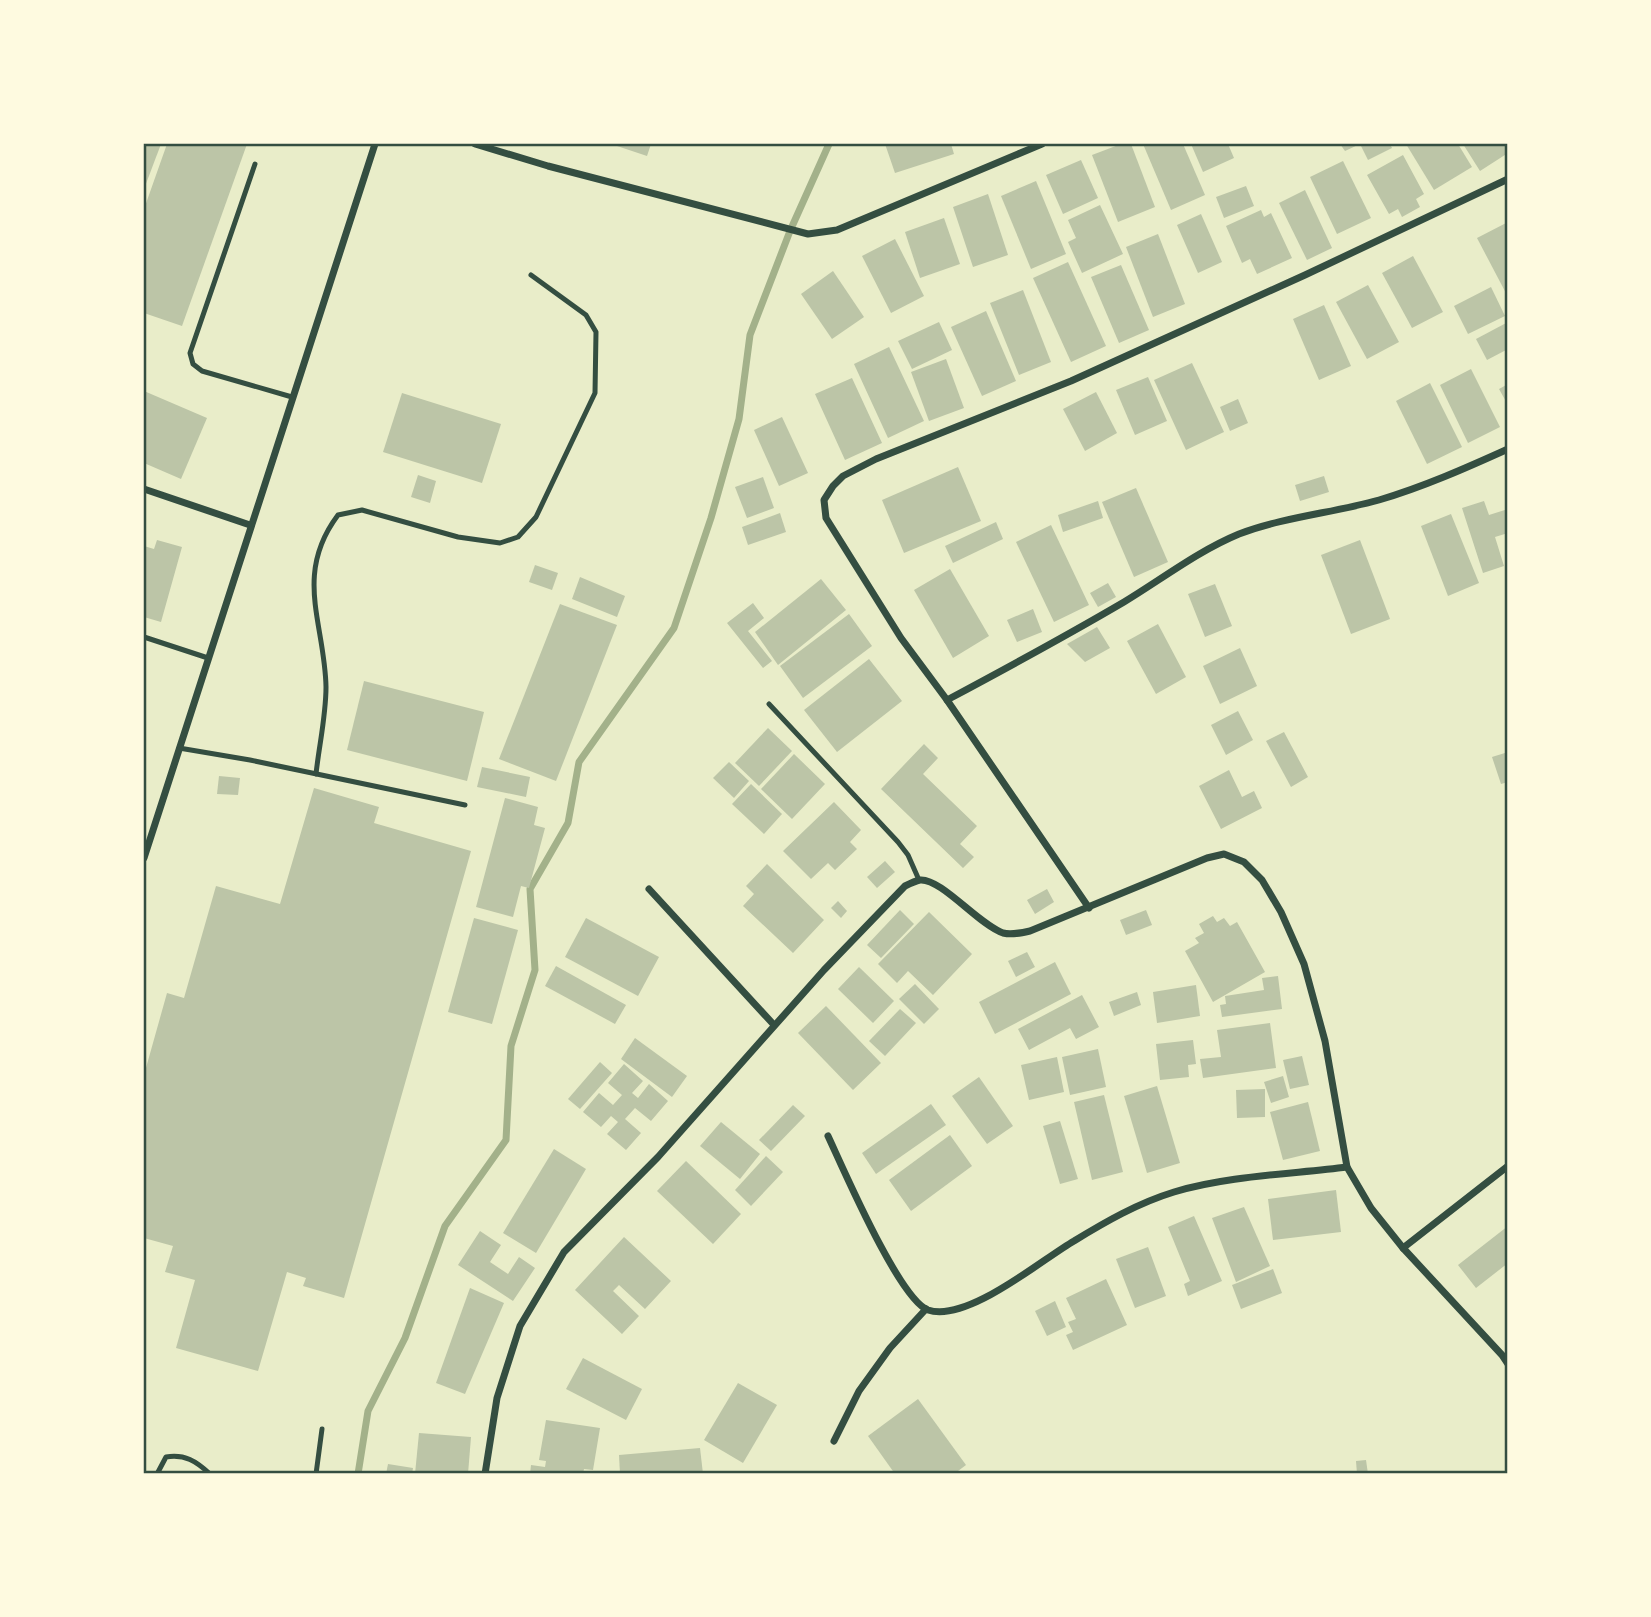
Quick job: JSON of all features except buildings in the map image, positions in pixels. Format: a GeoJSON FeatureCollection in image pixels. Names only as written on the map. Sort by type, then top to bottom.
{"type":"FeatureCollection","features":[{"type":"Feature","properties":{"kind":"street"},"geometry":{"type":"LineString","coordinates":[[144,858],[374,144]]}},
{"type":"Feature","properties":{"kind":"street"},"geometry":{"type":"LineString","coordinates":[[475,144],[548,166],[808,234],[837,230],[1042,144]]}},
{"type":"Feature","properties":{"kind":"street"},"geometry":{"type":"LineString","coordinates":[[1089,908],[947,700],[901,638],[826,519],[824,500],[843,476],[876,459],[1109,364],[1507,179]]}},
{"type":"Feature","properties":{"kind":"street"},"geometry":{"type":"LineString","coordinates":[[947,700],[1070,634],[1236,536],[1273,522],[1381,499],[1463,470],[1507,449]]}},
{"type":"Feature","properties":{"kind":"street"},"geometry":{"type":"LineString","coordinates":[[144,489],[250,525]]}},
{"type":"Feature","properties":{"kind":"street"},"geometry":{"type":"LineString","coordinates":[[485,1474],[501,1386],[520,1326],[564,1252],[658,1157],[774,1026],[905,886],[919,880],[930,881],[973,915],[1001,932],[1011,934],[1030,931],[1207,858],[1224,855],[1244,862],[1262,880],[1304,964],[1325,1041],[1347,1167],[1371,1208],[1403,1248],[1502,1355],[1507,1364]]}},
{"type":"Feature","properties":{"kind":"street"},"geometry":{"type":"LineString","coordinates":[[649,889],[774,1026]]}},
{"type":"Feature","properties":{"kind":"street"},"geometry":{"type":"LineString","coordinates":[[828,1136],[870,1229],[906,1286],[926,1309],[943,1312],[1005,1287],[1071,1242],[1135,1207],[1173,1192],[1207,1184],[1347,1167]]}},
{"type":"Feature","properties":{"kind":"street"},"geometry":{"type":"LineString","coordinates":[[1403,1248],[1507,1166]]}},
{"type":"Feature","properties":{"kind":"street"},"geometry":{"type":"LineString","coordinates":[[834,1441],[859,1391],[890,1348],[926,1309]]}},
{"type":"Feature","properties":{"kind":"lane"},"geometry":{"type":"LineString","coordinates":[[255,164],[190,353],[193,363],[202,371],[292,397]]}},
{"type":"Feature","properties":{"kind":"lane"},"geometry":{"type":"LineString","coordinates":[[316,774],[326,687],[315,611],[315,564],[324,534],[338,516],[362,510],[458,537],[500,543],[519,537],[536,517],[595,393],[596,332],[586,315],[531,275]]}},
{"type":"Feature","properties":{"kind":"lane"},"geometry":{"type":"LineString","coordinates":[[144,638],[208,658]]}},
{"type":"Feature","properties":{"kind":"lane"},"geometry":{"type":"LineString","coordinates":[[769,704],[898,842],[908,855],[919,880]]}},
{"type":"Feature","properties":{"kind":"lane"},"geometry":{"type":"LineString","coordinates":[[179,748],[465,805]]}},
{"type":"Feature","properties":{"kind":"lane"},"geometry":{"type":"LineString","coordinates":[[316,1474],[322,1429]]}},
{"type":"Feature","properties":{"kind":"lane"},"geometry":{"type":"LineString","coordinates":[[157,1474],[166,1457],[180,1455],[200,1465],[210,1474]]}},
{"type":"Feature","properties":{"kind":"waterway"},"geometry":{"type":"LineString","coordinates":[[358,1474],[368,1411],[405,1338],[445,1226],[506,1140],[511,1046],[535,970],[530,889],[568,823],[579,762],[674,628],[711,518],[739,419],[750,335],[790,231],[829,144]]}}]}
